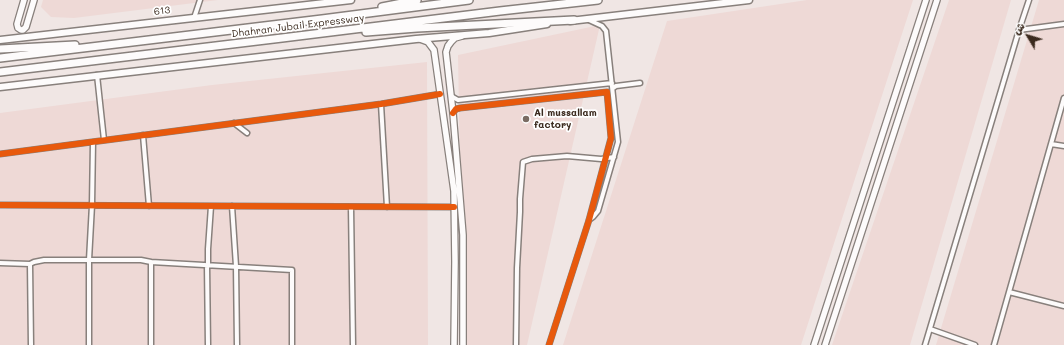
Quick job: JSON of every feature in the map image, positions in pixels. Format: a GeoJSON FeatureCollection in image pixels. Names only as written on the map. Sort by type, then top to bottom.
{"type":"FeatureCollection","features":[{"type":"Feature","properties":{"kind":"highway"},"geometry":{"type":"LineString","coordinates":[[322,19],[417,0]]}},
{"type":"Feature","properties":{"kind":"highway","name":"Dhahran Jubail Expressway"},"geometry":{"type":"LineString","coordinates":[[0,58],[469,0]]}},
{"type":"Feature","properties":{"kind":"highway","name":"Dhahran Jubail Expressway"},"geometry":{"type":"LineString","coordinates":[[0,72],[500,10],[598,0]]}},
{"type":"Feature","properties":{"kind":"highway"},"geometry":{"type":"LineString","coordinates":[[282,38],[417,28],[574,20]]}},
{"type":"Feature","properties":{"kind":"highway"},"geometry":{"type":"LineString","coordinates":[[0,49],[129,43]]}},
{"type":"Feature","properties":{"kind":"main road","name":"613"},"geometry":{"type":"LineString","coordinates":[[0,40],[351,0]]}},
{"type":"Feature","properties":{"kind":"main road"},"geometry":{"type":"LineString","coordinates":[[0,87],[416,39],[489,33],[574,20],[749,0]]}},
{"type":"Feature","properties":{"kind":"street"},"geometry":{"type":"LineString","coordinates":[[24,0],[17,24],[18,28],[21,30],[26,27],[34,0]]}},
{"type":"Feature","properties":{"kind":"street"},"geometry":{"type":"LineString","coordinates":[[194,18],[200,0]]}},
{"type":"Feature","properties":{"kind":"street"},"geometry":{"type":"LineString","coordinates":[[311,4],[318,0]]}},
{"type":"Feature","properties":{"kind":"street"},"geometry":{"type":"LineString","coordinates":[[814,345],[926,0]]}},
{"type":"Feature","properties":{"kind":"street"},"geometry":{"type":"LineString","coordinates":[[826,345],[937,0]]}},
{"type":"Feature","properties":{"kind":"street"},"geometry":{"type":"LineString","coordinates":[[926,345],[1029,0]]}},
{"type":"Feature","properties":{"kind":"street"},"geometry":{"type":"LineString","coordinates":[[588,19],[602,26],[606,31],[618,142],[598,211],[589,220]]}},
{"type":"Feature","properties":{"kind":"street"},"geometry":{"type":"LineString","coordinates":[[1019,30],[1064,24]]}},
{"type":"Feature","properties":{"kind":"street"},"geometry":{"type":"LineString","coordinates":[[463,345],[463,235],[453,113],[446,52],[448,46],[455,38],[467,35]]}},
{"type":"Feature","properties":{"kind":"street"},"geometry":{"type":"LineString","coordinates":[[416,39],[428,42],[434,50],[454,191],[454,345]]}},
{"type":"Feature","properties":{"kind":"street"},"geometry":{"type":"LineString","coordinates":[[97,75],[104,140]]}},
{"type":"Feature","properties":{"kind":"street"},"geometry":{"type":"LineString","coordinates":[[451,96],[458,100],[612,83]]}},
{"type":"Feature","properties":{"kind":"street"},"geometry":{"type":"LineString","coordinates":[[453,113],[456,109],[460,108],[607,92],[616,86],[640,83]]}},
{"type":"Feature","properties":{"kind":"street"},"geometry":{"type":"LineString","coordinates":[[549,345],[589,220],[611,138],[607,92]]}},
{"type":"Feature","properties":{"kind":"street"},"geometry":{"type":"LineString","coordinates":[[0,154],[381,104],[440,94]]}},
{"type":"Feature","properties":{"kind":"street"},"geometry":{"type":"LineString","coordinates":[[496,104],[505,95]]}},
{"type":"Feature","properties":{"kind":"street"},"geometry":{"type":"LineString","coordinates":[[994,345],[1064,98]]}},
{"type":"Feature","properties":{"kind":"street"},"geometry":{"type":"LineString","coordinates":[[381,104],[387,207]]}},
{"type":"Feature","properties":{"kind":"street"},"geometry":{"type":"LineString","coordinates":[[234,123],[247,134]]}},
{"type":"Feature","properties":{"kind":"street"},"geometry":{"type":"LineString","coordinates":[[143,135],[149,206]]}},
{"type":"Feature","properties":{"kind":"street"},"geometry":{"type":"LineString","coordinates":[[89,345],[89,260],[93,142]]}},
{"type":"Feature","properties":{"kind":"street"},"geometry":{"type":"LineString","coordinates":[[1051,144],[1064,146]]}},
{"type":"Feature","properties":{"kind":"street"},"geometry":{"type":"LineString","coordinates":[[516,345],[517,268],[523,162],[532,159],[567,156],[606,159],[614,157]]}},
{"type":"Feature","properties":{"kind":"street"},"geometry":{"type":"LineString","coordinates":[[0,205],[454,207]]}},
{"type":"Feature","properties":{"kind":"street"},"geometry":{"type":"LineString","coordinates":[[208,345],[207,265],[211,206]]}},
{"type":"Feature","properties":{"kind":"street"},"geometry":{"type":"LineString","coordinates":[[232,206],[236,266],[237,345]]}},
{"type":"Feature","properties":{"kind":"street"},"geometry":{"type":"LineString","coordinates":[[351,206],[353,345]]}},
{"type":"Feature","properties":{"kind":"street"},"geometry":{"type":"LineString","coordinates":[[0,263],[30,264],[44,260],[141,260],[151,262],[292,270],[292,345]]}},
{"type":"Feature","properties":{"kind":"street"},"geometry":{"type":"LineString","coordinates":[[151,262],[151,345]]}},
{"type":"Feature","properties":{"kind":"street"},"geometry":{"type":"LineString","coordinates":[[30,264],[30,345]]}},
{"type":"Feature","properties":{"kind":"street"},"geometry":{"type":"LineString","coordinates":[[1009,292],[1064,306]]}},
{"type":"Feature","properties":{"kind":"street"},"geometry":{"type":"LineString","coordinates":[[827,304],[831,301],[835,304],[828,337]]}},
{"type":"Feature","properties":{"kind":"street"},"geometry":{"type":"LineString","coordinates":[[930,329],[975,345]]}},
{"type":"Feature","properties":{"kind":"shaded area"},"geometry":{"type":"Polygon","coordinates":[[[43,0],[218,0],[74,18],[51,17],[41,7],[43,0]]]}},
{"type":"Feature","properties":{"kind":"shaded area"},"geometry":{"type":"Polygon","coordinates":[[[807,0],[913,0],[801,345],[563,345],[667,21],[807,0]]]}},
{"type":"Feature","properties":{"kind":"shaded area"},"geometry":{"type":"Polygon","coordinates":[[[949,0],[1011,0],[910,345],[832,345],[949,0]]]}},
{"type":"Feature","properties":{"kind":"shaded area"},"geometry":{"type":"Polygon","coordinates":[[[1039,0],[1064,0],[1064,345],[936,345],[1039,0]]]}},
{"type":"Feature","properties":{"kind":"shaded area"},"geometry":{"type":"Polygon","coordinates":[[[600,25],[527,345],[463,345],[458,55],[600,25]]]}},
{"type":"Feature","properties":{"kind":"shaded area"},"geometry":{"type":"Polygon","coordinates":[[[427,62],[428,345],[0,345],[0,113],[212,85],[427,62]]]}},
{"type":"Feature","properties":{"kind":"cycle path"},"geometry":{"type":"LineString","coordinates":[[453,113],[456,109],[460,108],[607,92],[611,138],[589,220],[549,345]]}},
{"type":"Feature","properties":{"kind":"cycle path"},"geometry":{"type":"LineString","coordinates":[[0,154],[381,104],[440,94]]}},
{"type":"Feature","properties":{"kind":"cycle path"},"geometry":{"type":"LineString","coordinates":[[0,205],[454,207]]}},
{"type":"Feature","properties":{"kind":"place","name":"Al mussallam factory"},"geometry":{"type":"Point","coordinates":[526,119]}}]}
